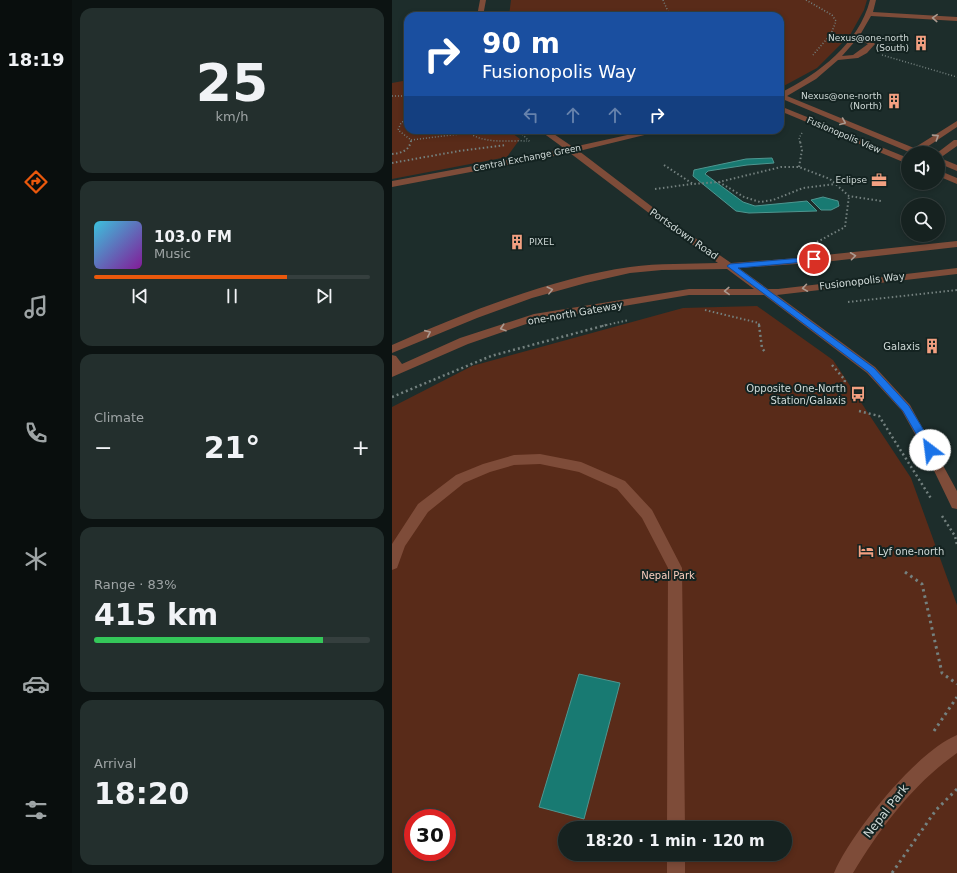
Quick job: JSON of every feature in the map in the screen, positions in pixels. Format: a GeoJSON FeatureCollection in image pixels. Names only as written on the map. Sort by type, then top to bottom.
{"type":"FeatureCollection","features":[{"type":"Feature","properties":{"kind":"street"},"geometry":{"type":"LineString","coordinates":[[481,12],[483,0]]}},
{"type":"Feature","properties":{"kind":"street"},"geometry":{"type":"LineString","coordinates":[[784,94],[823,70],[855,35],[874,4]]}},
{"type":"Feature","properties":{"kind":"street"},"geometry":{"type":"LineString","coordinates":[[928,10],[957,12]]}},
{"type":"Feature","properties":{"kind":"street"},"geometry":{"type":"LineString","coordinates":[[869,14],[957,19]]}},
{"type":"Feature","properties":{"kind":"street"},"geometry":{"type":"LineString","coordinates":[[835,58],[850,59],[858,56],[866,51],[872,44],[855,35]]}},
{"type":"Feature","properties":{"kind":"street","name":"Fusionopolis View"},"geometry":{"type":"LineString","coordinates":[[784,98],[901,153]]}},
{"type":"Feature","properties":{"kind":"street","name":"Fusionopolis View"},"geometry":{"type":"LineString","coordinates":[[784,110],[880,150],[884,155],[901,156]]}},
{"type":"Feature","properties":{"kind":"street"},"geometry":{"type":"LineString","coordinates":[[925,146],[957,123]]}},
{"type":"Feature","properties":{"kind":"street","name":"Portsdown Road"},"geometry":{"type":"LineString","coordinates":[[549,134],[669,224],[766,292],[871,370],[906,408],[930,450],[957,504]]}},
{"type":"Feature","properties":{"kind":"street","name":"Central Exchange Green"},"geometry":{"type":"LineString","coordinates":[[392,184],[572,150],[643,134]]}},
{"type":"Feature","properties":{"kind":"street"},"geometry":{"type":"LineString","coordinates":[[945,151],[957,142]]}},
{"type":"Feature","properties":{"kind":"street"},"geometry":{"type":"LineString","coordinates":[[945,163],[957,168]]}},
{"type":"Feature","properties":{"kind":"street"},"geometry":{"type":"LineString","coordinates":[[945,178],[957,182]]}},
{"type":"Feature","properties":{"kind":"street"},"geometry":{"type":"LineString","coordinates":[[392,349],[451,323],[529,295],[616,273],[654,268],[730,266],[842,257],[957,244]]}},
{"type":"Feature","properties":{"kind":"street","name":"Fusionopolis Way"},"geometry":{"type":"LineString","coordinates":[[766,292],[957,271]]}},
{"type":"Feature","properties":{"kind":"street","name":"one-north Gateway"},"geometry":{"type":"LineString","coordinates":[[396,371],[464,341],[534,318],[688,292],[766,292]]}},
{"type":"Feature","properties":{"kind":"street"},"geometry":{"type":"LineString","coordinates":[[392,359],[396,371]]}},
{"type":"Feature","properties":{"kind":"street"},"geometry":{"type":"LineString","coordinates":[[392,564],[399,544],[423,508],[460,478],[487,468],[514,460],[540,459],[581,467],[621,485],[648,514],[675,568],[676,821]]}},
{"type":"Feature","properties":{"kind":"street","name":"Nepal Park"},"geometry":{"type":"LineString","coordinates":[[843,873],[861,844],[898,794],[919,771],[957,743]]}},
{"type":"Feature","properties":{"kind":"street"},"geometry":{"type":"LineString","coordinates":[[676,861],[676,873]]}},
{"type":"Feature","properties":{"kind":"path"},"geometry":{"type":"LineString","coordinates":[[663,0],[668,12]]}},
{"type":"Feature","properties":{"kind":"path"},"geometry":{"type":"LineString","coordinates":[[806,0],[832,15],[836,21],[832,34],[809,60]]}},
{"type":"Feature","properties":{"kind":"path"},"geometry":{"type":"LineString","coordinates":[[866,51],[957,76]]}},
{"type":"Feature","properties":{"kind":"path"},"geometry":{"type":"LineString","coordinates":[[392,96],[404,96]]}},
{"type":"Feature","properties":{"kind":"path"},"geometry":{"type":"LineString","coordinates":[[404,121],[401,123],[398,130],[411,140],[425,137],[457,137],[465,134]]}},
{"type":"Feature","properties":{"kind":"path"},"geometry":{"type":"LineString","coordinates":[[799,167],[802,150],[799,138],[803,131]]}},
{"type":"Feature","properties":{"kind":"path"},"geometry":{"type":"LineString","coordinates":[[470,134],[478,138],[530,142]]}},
{"type":"Feature","properties":{"kind":"path"},"geometry":{"type":"LineString","coordinates":[[522,134],[530,142]]}},
{"type":"Feature","properties":{"kind":"path"},"geometry":{"type":"LineString","coordinates":[[392,154],[397,154],[407,150],[411,144],[411,140]]}},
{"type":"Feature","properties":{"kind":"path"},"geometry":{"type":"LineString","coordinates":[[392,163],[459,151],[530,142]]}},
{"type":"Feature","properties":{"kind":"path"},"geometry":{"type":"LineString","coordinates":[[664,165],[693,184]]}},
{"type":"Feature","properties":{"kind":"path"},"geometry":{"type":"LineString","coordinates":[[655,188],[719,182],[781,167],[799,167],[830,179],[849,196],[881,201]]}},
{"type":"Feature","properties":{"kind":"path"},"geometry":{"type":"LineString","coordinates":[[719,182],[744,198],[761,202],[779,198],[792,191],[812,185],[835,184]]}},
{"type":"Feature","properties":{"kind":"path"},"geometry":{"type":"LineString","coordinates":[[698,309],[713,311],[759,323],[762,348],[766,352]]}},
{"type":"Feature","properties":{"kind":"path"},"geometry":{"type":"LineString","coordinates":[[392,397],[491,356],[583,330],[634,319]]}},
{"type":"Feature","properties":{"kind":"path"},"geometry":{"type":"LineString","coordinates":[[859,411],[879,416],[934,503]]}},
{"type":"Feature","properties":{"kind":"path"},"geometry":{"type":"LineString","coordinates":[[938,509],[954,536],[957,545]]}},
{"type":"Feature","properties":{"kind":"path"},"geometry":{"type":"LineString","coordinates":[[905,572],[922,584],[942,673],[957,684]]}},
{"type":"Feature","properties":{"kind":"path"},"geometry":{"type":"LineString","coordinates":[[933,732],[938,728],[957,697]]}},
{"type":"Feature","properties":{"kind":"path"},"geometry":{"type":"LineString","coordinates":[[892,873],[936,810],[957,789]]}},
{"type":"Feature","properties":{"kind":"green space"},"geometry":{"type":"Polygon","coordinates":[[[511,0],[867,0],[864,10],[850,35],[817,68],[784,86],[784,12],[510,12],[511,0]]]}},
{"type":"Feature","properties":{"kind":"green space"},"geometry":{"type":"Polygon","coordinates":[[[404,81],[404,134],[513,134],[520,139],[507,157],[392,179],[392,83],[404,81]]]}},
{"type":"Feature","properties":{"kind":"green space","name":"Nepal Park"},"geometry":{"type":"Polygon","coordinates":[[[757,306],[833,360],[911,478],[957,605],[957,873],[392,873],[392,407],[472,366],[683,308],[757,306]]]}},
{"type":"Feature","properties":{"kind":"water"},"geometry":{"type":"Polygon","coordinates":[[[772,158],[774,163],[747,165],[708,171],[705,174],[743,202],[755,206],[807,201],[817,211],[749,213],[736,211],[693,176],[694,170],[746,159],[772,158]]]}},
{"type":"Feature","properties":{"kind":"water"},"geometry":{"type":"Polygon","coordinates":[[[823,197],[838,201],[839,206],[831,210],[821,210],[811,200],[823,197]]]}},
{"type":"Feature","properties":{"kind":"water"},"geometry":{"type":"Polygon","coordinates":[[[579,674],[620,683],[584,819],[539,807],[579,674]]]}},
{"type":"Feature","properties":{"kind":"place","name":"Nexus@one-north (South)"},"geometry":{"type":"Point","coordinates":[921,43]}},
{"type":"Feature","properties":{"kind":"place","name":"Nexus@one-north (North)"},"geometry":{"type":"Point","coordinates":[894,101]}},
{"type":"Feature","properties":{"kind":"place","name":"Eclipse"},"geometry":{"type":"Point","coordinates":[879,180]}},
{"type":"Feature","properties":{"kind":"place","name":"PIXEL"},"geometry":{"type":"Point","coordinates":[517,242]}},
{"type":"Feature","properties":{"kind":"place","name":"Galaxis"},"geometry":{"type":"Point","coordinates":[932,346]}},
{"type":"Feature","properties":{"kind":"place","name":"Opposite One-North Station/Galaxis"},"geometry":{"type":"Point","coordinates":[858,394]}},
{"type":"Feature","properties":{"kind":"place","name":"Lyf one-north"},"geometry":{"type":"Point","coordinates":[866,551]}},
{"type":"Feature","properties":{"kind":"route"},"geometry":{"type":"LineString","coordinates":[[814,259],[730,266],[871,370],[906,408],[930,450]]}}]}
